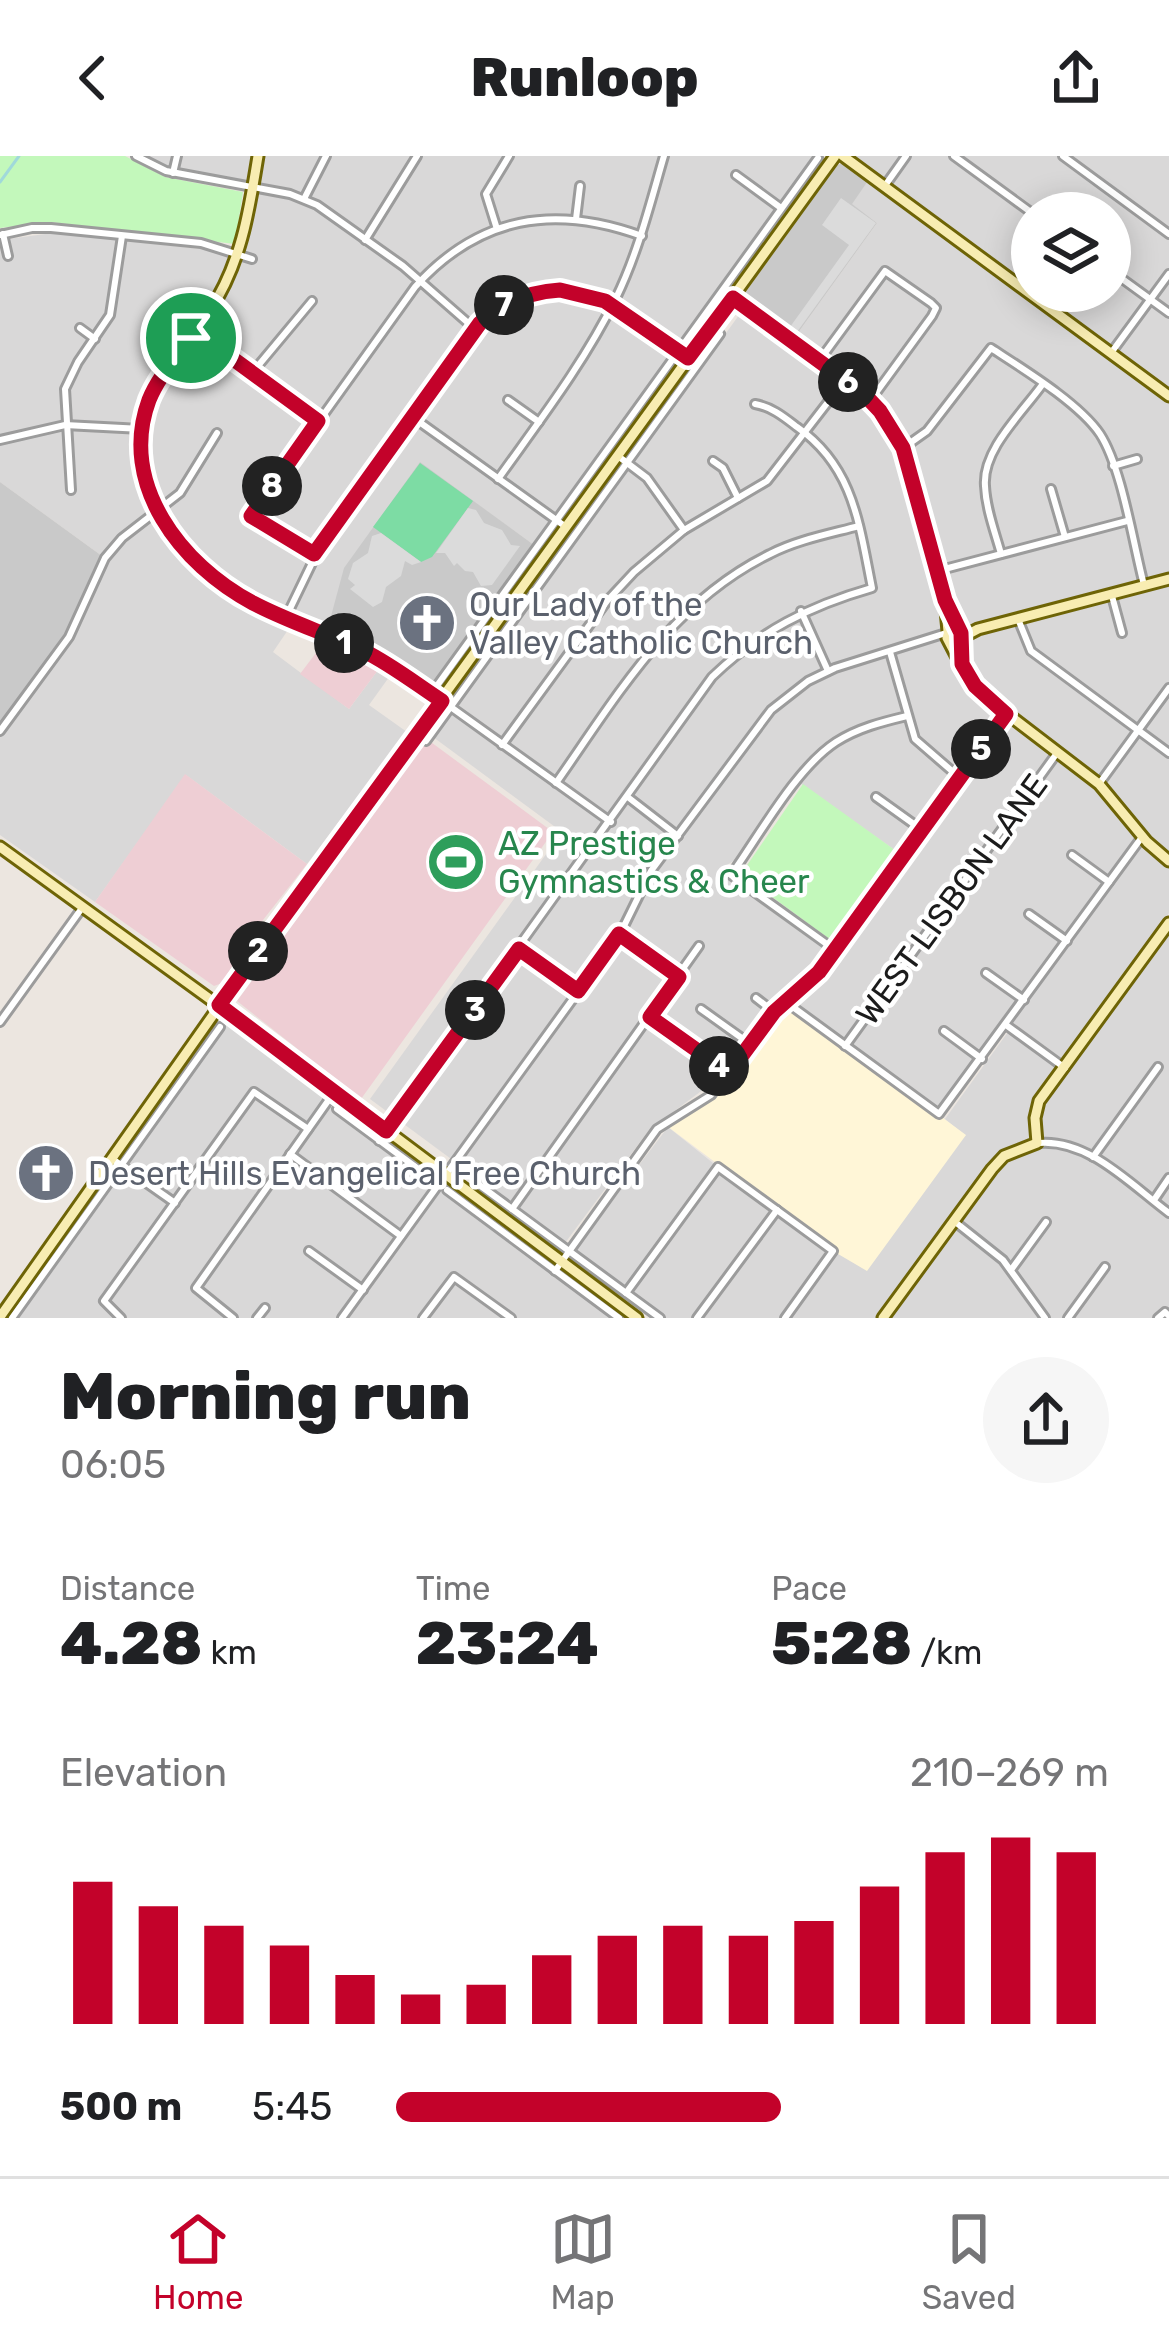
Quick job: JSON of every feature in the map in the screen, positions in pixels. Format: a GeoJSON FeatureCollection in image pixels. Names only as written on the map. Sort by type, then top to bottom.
{"type":"FeatureCollection","features":[{"type":"Feature","properties":{"kind":"street"},"geometry":{"type":"LineString","coordinates":[[136,156],[173,173],[304,199],[421,281],[475,328]]}},
{"type":"Feature","properties":{"kind":"street"},"geometry":{"type":"LineString","coordinates":[[173,173],[178,156]]}},
{"type":"Feature","properties":{"kind":"street"},"geometry":{"type":"LineString","coordinates":[[258,156],[238,254],[224,287],[154,389],[142,429],[141,468],[157,512],[210,574],[233,591],[377,658],[611,822]]}},
{"type":"Feature","properties":{"kind":"street"},"geometry":{"type":"LineString","coordinates":[[304,199],[326,156]]}},
{"type":"Feature","properties":{"kind":"street"},"geometry":{"type":"LineString","coordinates":[[365,240],[417,156]]}},
{"type":"Feature","properties":{"kind":"street"},"geometry":{"type":"LineString","coordinates":[[497,229],[486,194],[509,156]]}},
{"type":"Feature","properties":{"kind":"street"},"geometry":{"type":"LineString","coordinates":[[498,479],[583,358],[612,305],[642,236],[664,156]]}},
{"type":"Feature","properties":{"kind":"street"},"geometry":{"type":"LineString","coordinates":[[0,1317],[219,1005],[446,704],[622,459],[688,358],[839,156],[1169,396]]}},
{"type":"Feature","properties":{"kind":"street"},"geometry":{"type":"LineString","coordinates":[[884,187],[906,156]]}},
{"type":"Feature","properties":{"kind":"street"},"geometry":{"type":"LineString","coordinates":[[954,156],[1011,198]]}},
{"type":"Feature","properties":{"kind":"street"},"geometry":{"type":"LineString","coordinates":[[1063,156],[1169,234]]}},
{"type":"Feature","properties":{"kind":"street"},"geometry":{"type":"LineString","coordinates":[[431,694],[818,158]]}},
{"type":"Feature","properties":{"kind":"street"},"geometry":{"type":"LineString","coordinates":[[736,175],[792,216]]}},
{"type":"Feature","properties":{"kind":"street"},"geometry":{"type":"LineString","coordinates":[[576,219],[580,186]]}},
{"type":"Feature","properties":{"kind":"street"},"geometry":{"type":"LineString","coordinates":[[314,554],[251,516],[421,281],[449,254],[497,229],[538,218],[576,219],[642,236]]}},
{"type":"Feature","properties":{"kind":"street"},"geometry":{"type":"LineString","coordinates":[[8,256],[2,235],[32,228],[202,243],[252,259]]}},
{"type":"Feature","properties":{"kind":"street"},"geometry":{"type":"LineString","coordinates":[[71,490],[65,425],[68,382],[113,305],[122,236]]}},
{"type":"Feature","properties":{"kind":"street"},"geometry":{"type":"LineString","coordinates":[[819,361],[885,272],[936,308],[870,401]]}},
{"type":"Feature","properties":{"kind":"street"},"geometry":{"type":"LineString","coordinates":[[1111,353],[1169,274]]}},
{"type":"Feature","properties":{"kind":"street"},"geometry":{"type":"LineString","coordinates":[[1131,286],[1169,314]]}},
{"type":"Feature","properties":{"kind":"street"},"geometry":{"type":"LineString","coordinates":[[286,618],[314,554],[475,328],[498,308],[560,290],[581,292],[612,305],[688,358]]}},
{"type":"Feature","properties":{"kind":"street"},"geometry":{"type":"LineString","coordinates":[[733,298],[870,401],[903,448],[962,664],[975,686],[1099,784],[1142,837],[1169,861]]}},
{"type":"Feature","properties":{"kind":"street"},"geometry":{"type":"LineString","coordinates":[[515,300],[523,319]]}},
{"type":"Feature","properties":{"kind":"street"},"geometry":{"type":"LineString","coordinates":[[252,373],[312,301]]}},
{"type":"Feature","properties":{"kind":"street"},"geometry":{"type":"LineString","coordinates":[[426,741],[566,527],[720,334],[712,326]]}},
{"type":"Feature","properties":{"kind":"street"},"geometry":{"type":"LineString","coordinates":[[80,328],[95,339]]}},
{"type":"Feature","properties":{"kind":"street"},"geometry":{"type":"LineString","coordinates":[[195,331],[318,421]]}},
{"type":"Feature","properties":{"kind":"street"},"geometry":{"type":"LineString","coordinates":[[903,448],[933,424],[991,348],[1094,426],[1113,466],[1144,585]]}},
{"type":"Feature","properties":{"kind":"street"},"geometry":{"type":"LineString","coordinates":[[502,745],[608,601],[684,530],[767,481],[844,380]]}},
{"type":"Feature","properties":{"kind":"street"},"geometry":{"type":"LineString","coordinates":[[1001,554],[987,499],[986,470],[1042,385]]}},
{"type":"Feature","properties":{"kind":"street"},"geometry":{"type":"LineString","coordinates":[[508,400],[538,422]]}},
{"type":"Feature","properties":{"kind":"street"},"geometry":{"type":"LineString","coordinates":[[383,1136],[712,677],[750,643],[801,611],[872,589],[859,526],[838,465],[806,434],[767,406],[755,404]]}},
{"type":"Feature","properties":{"kind":"street"},"geometry":{"type":"LineString","coordinates":[[411,416],[566,527]]}},
{"type":"Feature","properties":{"kind":"street"},"geometry":{"type":"LineString","coordinates":[[0,440],[65,425],[142,429]]}},
{"type":"Feature","properties":{"kind":"street"},"geometry":{"type":"LineString","coordinates":[[0,731],[69,637],[105,558],[194,474],[217,433]]}},
{"type":"Feature","properties":{"kind":"street"},"geometry":{"type":"LineString","coordinates":[[622,459],[647,478],[684,530]]}},
{"type":"Feature","properties":{"kind":"street"},"geometry":{"type":"LineString","coordinates":[[1113,466],[1137,459]]}},
{"type":"Feature","properties":{"kind":"street"},"geometry":{"type":"LineString","coordinates":[[713,461],[723,468],[738,498]]}},
{"type":"Feature","properties":{"kind":"street"},"geometry":{"type":"LineString","coordinates":[[1052,489],[1065,538]]}},
{"type":"Feature","properties":{"kind":"street"},"geometry":{"type":"LineString","coordinates":[[937,571],[1127,521]]}},
{"type":"Feature","properties":{"kind":"street"},"geometry":{"type":"LineString","coordinates":[[556,783],[653,646],[699,600],[775,551],[859,526]]}},
{"type":"Feature","properties":{"kind":"street"},"geometry":{"type":"LineString","coordinates":[[342,1318],[619,934],[641,888],[771,710],[828,671],[1169,579]]}},
{"type":"Feature","properties":{"kind":"street"},"geometry":{"type":"LineString","coordinates":[[1112,593],[1122,633]]}},
{"type":"Feature","properties":{"kind":"street"},"geometry":{"type":"LineString","coordinates":[[801,611],[828,671]]}},
{"type":"Feature","properties":{"kind":"street"},"geometry":{"type":"LineString","coordinates":[[1018,619],[1031,651],[1169,753]]}},
{"type":"Feature","properties":{"kind":"street"},"geometry":{"type":"LineString","coordinates":[[890,652],[920,745],[960,778]]}},
{"type":"Feature","properties":{"kind":"street"},"geometry":{"type":"LineString","coordinates":[[1099,784],[1169,688]]}},
{"type":"Feature","properties":{"kind":"street"},"geometry":{"type":"LineString","coordinates":[[559,1267],[658,1129],[711,1095],[774,1012],[819,972],[1006,714]]}},
{"type":"Feature","properties":{"kind":"street"},"geometry":{"type":"LineString","coordinates":[[835,950],[731,875],[822,754],[865,727],[907,716]]}},
{"type":"Feature","properties":{"kind":"street","name":"WEST LISBON LANE"},"geometry":{"type":"LineString","coordinates":[[845,1046],[1057,752]]}},
{"type":"Feature","properties":{"kind":"street"},"geometry":{"type":"LineString","coordinates":[[628,796],[677,836]]}},
{"type":"Feature","properties":{"kind":"street"},"geometry":{"type":"LineString","coordinates":[[876,797],[922,830]]}},
{"type":"Feature","properties":{"kind":"street"},"geometry":{"type":"LineString","coordinates":[[785,1002],[939,1114],[1142,837]]}},
{"type":"Feature","properties":{"kind":"street"},"geometry":{"type":"LineString","coordinates":[[0,847],[335,1091],[429,1177]]}},
{"type":"Feature","properties":{"kind":"street"},"geometry":{"type":"LineString","coordinates":[[1072,855],[1109,882]]}},
{"type":"Feature","properties":{"kind":"street"},"geometry":{"type":"LineString","coordinates":[[0,1022],[83,907]]}},
{"type":"Feature","properties":{"kind":"street"},"geometry":{"type":"LineString","coordinates":[[1029,914],[1067,941]]}},
{"type":"Feature","properties":{"kind":"street"},"geometry":{"type":"LineString","coordinates":[[1037,1143],[1035,1118],[1040,1101],[1169,923]]}},
{"type":"Feature","properties":{"kind":"street"},"geometry":{"type":"LineString","coordinates":[[619,934],[679,977]]}},
{"type":"Feature","properties":{"kind":"street"},"geometry":{"type":"LineString","coordinates":[[512,1209],[699,946]]}},
{"type":"Feature","properties":{"kind":"street"},"geometry":{"type":"LineString","coordinates":[[519,949],[578,991]]}},
{"type":"Feature","properties":{"kind":"street"},"geometry":{"type":"LineString","coordinates":[[986,973],[1024,1000]]}},
{"type":"Feature","properties":{"kind":"street"},"geometry":{"type":"LineString","coordinates":[[756,998],[774,1012]]}},
{"type":"Feature","properties":{"kind":"street"},"geometry":{"type":"LineString","coordinates":[[701,1009],[750,1044]]}},
{"type":"Feature","properties":{"kind":"street"},"geometry":{"type":"LineString","coordinates":[[650,1017],[729,1073]]}},
{"type":"Feature","properties":{"kind":"street"},"geometry":{"type":"LineString","coordinates":[[1006,1025],[1065,1068]]}},
{"type":"Feature","properties":{"kind":"street"},"geometry":{"type":"LineString","coordinates":[[12,1318],[220,1028]]}},
{"type":"Feature","properties":{"kind":"street"},"geometry":{"type":"LineString","coordinates":[[944,1031],[982,1059]]}},
{"type":"Feature","properties":{"kind":"street"},"geometry":{"type":"LineString","coordinates":[[1093,1156],[1158,1067]]}},
{"type":"Feature","properties":{"kind":"street"},"geometry":{"type":"LineString","coordinates":[[121,1318],[104,1301],[254,1091],[308,1129]]}},
{"type":"Feature","properties":{"kind":"street"},"geometry":{"type":"LineString","coordinates":[[233,1318],[196,1288],[335,1091]]}},
{"type":"Feature","properties":{"kind":"street"},"geometry":{"type":"LineString","coordinates":[[337,1109],[444,1175],[619,1318]]}},
{"type":"Feature","properties":{"kind":"street"},"geometry":{"type":"LineString","coordinates":[[884,1318],[1004,1156],[1037,1143],[1067,1144],[1093,1156],[1169,1213]]}},
{"type":"Feature","properties":{"kind":"street"},"geometry":{"type":"LineString","coordinates":[[290,1154],[400,1236]]}},
{"type":"Feature","properties":{"kind":"street"},"geometry":{"type":"LineString","coordinates":[[111,1158],[175,1203]]}},
{"type":"Feature","properties":{"kind":"street"},"geometry":{"type":"LineString","coordinates":[[626,1293],[718,1167],[833,1251],[784,1318]]}},
{"type":"Feature","properties":{"kind":"street"},"geometry":{"type":"LineString","coordinates":[[1153,1201],[1169,1178]]}},
{"type":"Feature","properties":{"kind":"street"},"geometry":{"type":"LineString","coordinates":[[478,1184],[659,1318]]}},
{"type":"Feature","properties":{"kind":"street"},"geometry":{"type":"LineString","coordinates":[[447,1190],[637,1318]]}},
{"type":"Feature","properties":{"kind":"street"},"geometry":{"type":"LineString","coordinates":[[697,1318],[777,1210]]}},
{"type":"Feature","properties":{"kind":"street"},"geometry":{"type":"LineString","coordinates":[[954,1221],[993,1250],[1045,1318]]}},
{"type":"Feature","properties":{"kind":"street"},"geometry":{"type":"LineString","coordinates":[[1011,1270],[1046,1222]]}},
{"type":"Feature","properties":{"kind":"street"},"geometry":{"type":"LineString","coordinates":[[309,1251],[362,1290]]}},
{"type":"Feature","properties":{"kind":"street"},"geometry":{"type":"LineString","coordinates":[[1068,1318],[1105,1268]]}},
{"type":"Feature","properties":{"kind":"street"},"geometry":{"type":"LineString","coordinates":[[423,1318],[454,1277],[508,1317]]}},
{"type":"Feature","properties":{"kind":"street"},"geometry":{"type":"LineString","coordinates":[[257,1318],[265,1307]]}},
{"type":"Feature","properties":{"kind":"shaded area"},"geometry":{"type":"Polygon","coordinates":[[[144,156],[253,156],[246,182],[165,167],[144,156]]]}},
{"type":"Feature","properties":{"kind":"shaded area"},"geometry":{"type":"Polygon","coordinates":[[[264,156],[816,156],[534,545],[420,463],[327,631],[249,595],[209,566],[159,507],[146,464],[145,443],[154,402],[211,318],[237,269],[250,232],[264,156]]]}},
{"type":"Feature","properties":{"kind":"shaded area"},"geometry":{"type":"Polygon","coordinates":[[[856,156],[1169,156],[1169,913],[1064,1061],[1007,1018],[940,1109],[793,1001],[808,979],[774,1004],[720,1077],[649,1130],[565,1243],[370,1099],[562,832],[433,737],[742,311],[851,390],[874,410],[895,440],[952,648],[969,686],[997,719],[899,853],[794,779],[738,858],[727,865],[728,880],[830,953],[1012,713],[978,683],[965,662],[917,466],[903,428],[851,377],[795,337],[877,223],[851,204],[874,173],[856,156]]]}},
{"type":"Feature","properties":{"kind":"shaded area"},"geometry":{"type":"Polygon","coordinates":[[[843,163],[868,181],[852,204],[877,223],[795,337],[747,302],[745,293],[843,163]]]}},
{"type":"Feature","properties":{"kind":"shaded area"},"geometry":{"type":"Polygon","coordinates":[[[841,198],[876,223],[797,332],[790,327],[849,245],[822,225],[841,198]]]}},
{"type":"Feature","properties":{"kind":"shaded area"},"geometry":{"type":"Polygon","coordinates":[[[53,233],[210,250],[229,256],[230,261],[206,307],[153,382],[137,422],[55,422],[0,437],[0,240],[53,233]]]}},
{"type":"Feature","properties":{"kind":"shaded area"},"geometry":{"type":"Polygon","coordinates":[[[101,428],[136,434],[137,473],[149,511],[102,556],[0,482],[0,445],[45,433],[101,428]]]}},
{"type":"Feature","properties":{"kind":"shaded area"},"geometry":{"type":"Polygon","coordinates":[[[420,462],[534,545],[432,686],[383,655],[327,631],[344,568],[420,462]]]}},
{"type":"Feature","properties":{"kind":"shaded area"},"geometry":{"type":"Polygon","coordinates":[[[0,482],[102,556],[68,631],[0,724],[0,482]]]}},
{"type":"Feature","properties":{"kind":"shaded area"},"geometry":{"type":"Polygon","coordinates":[[[468,508],[476,510],[484,523],[502,530],[511,545],[520,546],[492,585],[481,586],[473,572],[457,563],[454,566],[445,553],[436,553],[468,508]]]}},
{"type":"Feature","properties":{"kind":"shaded area"},"geometry":{"type":"Polygon","coordinates":[[[149,522],[156,523],[226,592],[290,627],[273,652],[349,709],[381,666],[392,673],[369,705],[407,732],[307,864],[186,775],[95,902],[0,835],[0,737],[70,641],[111,556],[149,522]]]}},
{"type":"Feature","properties":{"kind":"shaded area"},"geometry":{"type":"Polygon","coordinates":[[[381,533],[421,562],[405,561],[401,576],[386,587],[382,602],[373,607],[350,589],[355,585],[348,579],[353,563],[368,553],[372,536],[381,533]]]}},
{"type":"Feature","properties":{"kind":"shaded area"},"geometry":{"type":"Polygon","coordinates":[[[325,641],[381,666],[349,709],[300,674],[325,641]]]}},
{"type":"Feature","properties":{"kind":"shaded area"},"geometry":{"type":"Polygon","coordinates":[[[424,737],[553,832],[361,1099],[237,1001],[398,780],[424,737]]]}},
{"type":"Feature","properties":{"kind":"shaded area"},"geometry":{"type":"Polygon","coordinates":[[[185,774],[307,864],[249,938],[222,983],[214,986],[95,902],[185,774]]]}},
{"type":"Feature","properties":{"kind":"shaded area"},"geometry":{"type":"Polygon","coordinates":[[[1169,933],[1169,1318],[662,1318],[576,1253],[668,1127],[718,1167],[966,1136],[945,1119],[1008,1032],[1067,1073],[1169,933]]]}},
{"type":"Feature","properties":{"kind":"shaded area"},"geometry":{"type":"Polygon","coordinates":[[[786,1002],[966,1135],[867,1271],[833,1251],[663,1123],[704,1100],[786,1002]]]}},
{"type":"Feature","properties":{"kind":"shaded area"},"geometry":{"type":"Polygon","coordinates":[[[226,1023],[322,1094],[324,1102],[615,1318],[15,1318],[226,1023]]]}},
{"type":"Feature","properties":{"kind":"green space"},"geometry":{"type":"Polygon","coordinates":[[[0,156],[125,156],[165,177],[243,192],[235,244],[51,222],[0,228],[0,156]]]}},
{"type":"Feature","properties":{"kind":"green space"},"geometry":{"type":"Polygon","coordinates":[[[420,463],[473,501],[432,557],[421,562],[373,527],[420,463]]]}},
{"type":"Feature","properties":{"kind":"green space"},"geometry":{"type":"Polygon","coordinates":[[[803,784],[899,853],[832,941],[741,874],[803,784]]]}},
{"type":"Feature","properties":{"kind":"waterway"},"geometry":{"type":"LineString","coordinates":[[0,182],[19,156]]}},
{"type":"Feature","properties":{"kind":"place","name":"Our Lady of the Valley Catholic Church"},"geometry":{"type":"Point","coordinates":[427,623]}},
{"type":"Feature","properties":{"kind":"place","name":"AZ Prestige Gymnastics & Cheer"},"geometry":{"type":"Point","coordinates":[456,862]}},
{"type":"Feature","properties":{"kind":"place","name":"Desert Hills Evangelical Free Church"},"geometry":{"type":"Point","coordinates":[46,1173]}},
{"type":"Feature","properties":{"kind":"route"},"geometry":{"type":"LineString","coordinates":[[581,292],[605,301],[688,358],[733,298],[864,394],[894,430],[911,473],[945,600],[961,633],[962,664],[975,686],[1006,714],[819,972],[774,1012],[729,1073],[650,1017],[679,977],[619,934],[578,991],[519,949],[386,1131],[219,1005],[442,701],[360,649],[233,591],[196,560],[157,512],[141,468],[141,434],[154,389],[191,338],[195,331],[318,421],[251,516],[314,554],[470,335],[498,308],[531,293],[581,292]]}}]}
